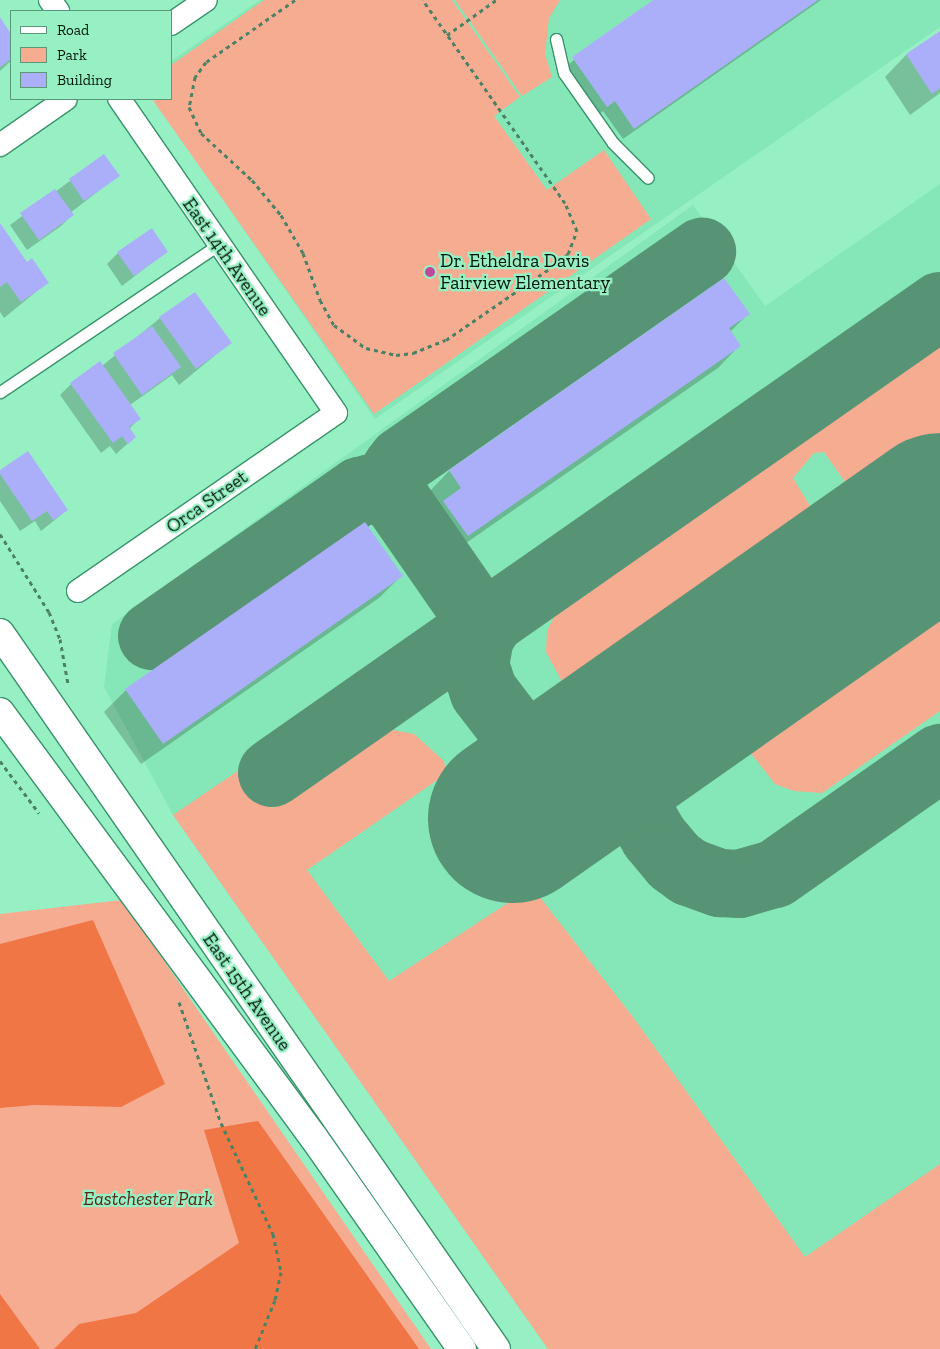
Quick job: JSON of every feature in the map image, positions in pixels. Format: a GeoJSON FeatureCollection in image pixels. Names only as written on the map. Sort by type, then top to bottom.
{"type":"FeatureCollection","features":[{"type":"Feature","properties":{"kind":"main road","name":"East 15th Avenue"},"geometry":{"type":"LineString","coordinates":[[0,633],[496,1349]]}},
{"type":"Feature","properties":{"kind":"main road","name":"East 15th Avenue"},"geometry":{"type":"LineString","coordinates":[[0,712],[314,1138],[462,1349]]}},
{"type":"Feature","properties":{"kind":"street"},"geometry":{"type":"LineString","coordinates":[[172,23],[206,0]]}},
{"type":"Feature","properties":{"kind":"street"},"geometry":{"type":"LineString","coordinates":[[0,145],[65,100]]}},
{"type":"Feature","properties":{"kind":"street","name":"East 14th Avenue"},"geometry":{"type":"LineString","coordinates":[[120,100],[218,245],[336,413]]}},
{"type":"Feature","properties":{"kind":"street","name":"Orca Street"},"geometry":{"type":"LineString","coordinates":[[78,591],[336,413]]}},
{"type":"Feature","properties":{"kind":"lane"},"geometry":{"type":"LineString","coordinates":[[556,39],[564,73],[613,143],[648,178]]}},
{"type":"Feature","properties":{"kind":"lane"},"geometry":{"type":"LineString","coordinates":[[0,392],[218,245]]}},
{"type":"Feature","properties":{"kind":"path"},"geometry":{"type":"LineString","coordinates":[[295,0],[206,62],[195,76],[189,107],[201,133],[252,180],[281,215],[303,254],[320,300],[334,325],[356,342],[381,352],[413,354],[446,340],[558,262],[574,243],[576,231],[573,218],[565,204],[423,0]]}},
{"type":"Feature","properties":{"kind":"path"},"geometry":{"type":"LineString","coordinates":[[447,35],[496,0]]}},
{"type":"Feature","properties":{"kind":"path"},"geometry":{"type":"LineString","coordinates":[[0,534],[50,612],[60,639],[71,692]]}},
{"type":"Feature","properties":{"kind":"path"},"geometry":{"type":"LineString","coordinates":[[0,762],[45,821]]}},
{"type":"Feature","properties":{"kind":"path"},"geometry":{"type":"LineString","coordinates":[[176,994],[189,1025],[221,1123],[273,1234],[281,1272],[275,1300],[255,1349]]}},
{"type":"Feature","properties":{"kind":"shaded area","name":"Dr. Etheldra Davis Fairview Elementary"},"geometry":{"type":"Polygon","coordinates":[[[260,0],[653,0],[572,57],[607,106],[615,101],[634,128],[818,0],[940,0],[940,27],[375,419],[154,100],[172,100],[172,60],[260,0]]]}},
{"type":"Feature","properties":{"kind":"shaded area"},"geometry":{"type":"Polygon","coordinates":[[[940,184],[940,1349],[548,1349],[173,815],[104,687],[112,624],[693,205],[765,306],[940,184]]]}},
{"type":"Feature","properties":{"kind":"shaded area"},"geometry":{"type":"Polygon","coordinates":[[[93,920],[165,1084],[121,1107],[35,1105],[0,1108],[0,944],[93,920]]]}},
{"type":"Feature","properties":{"kind":"shaded area"},"geometry":{"type":"Polygon","coordinates":[[[258,1121],[419,1349],[54,1349],[79,1324],[136,1313],[239,1243],[204,1130],[258,1121]]]}},
{"type":"Feature","properties":{"kind":"shaded area"},"geometry":{"type":"Polygon","coordinates":[[[0,1294],[40,1349],[0,1349],[0,1294]]]}},
{"type":"Feature","properties":{"kind":"green space","name":"Dr. Etheldra Davis Fairview Elementary"},"geometry":{"type":"Polygon","coordinates":[[[264,0],[452,0],[520,97],[494,116],[547,190],[604,150],[651,219],[374,414],[153,100],[172,100],[172,64],[264,0]]]}},
{"type":"Feature","properties":{"kind":"green space"},"geometry":{"type":"Polygon","coordinates":[[[455,0],[560,0],[549,18],[545,54],[552,77],[522,96],[455,0]]]}},
{"type":"Feature","properties":{"kind":"green space"},"geometry":{"type":"Polygon","coordinates":[[[940,345],[940,448],[866,500],[857,499],[824,452],[814,453],[793,478],[822,526],[587,690],[574,693],[564,685],[546,652],[547,631],[554,617],[940,345]]]}},
{"type":"Feature","properties":{"kind":"green space"},"geometry":{"type":"Polygon","coordinates":[[[940,581],[940,711],[822,793],[794,791],[775,784],[750,752],[754,718],[773,700],[940,581]]]}},
{"type":"Feature","properties":{"kind":"green space"},"geometry":{"type":"Polygon","coordinates":[[[393,730],[414,734],[444,761],[446,774],[307,870],[389,981],[532,887],[633,1017],[805,1257],[940,1164],[940,1349],[548,1349],[173,815],[242,768],[272,808],[370,739],[393,730]]]}},
{"type":"Feature","properties":{"kind":"green space","name":"Eastchester Park"},"geometry":{"type":"Polygon","coordinates":[[[122,900],[431,1349],[0,1349],[0,914],[122,900]]]}},
{"type":"Feature","properties":{"kind":"building"},"geometry":{"type":"Polygon","coordinates":[[[653,0],[818,0],[634,129],[615,101],[607,107],[572,57],[653,0]]]}},
{"type":"Feature","properties":{"kind":"building"},"geometry":{"type":"Polygon","coordinates":[[[0,17],[10,32],[10,60],[0,67],[0,17]]]}},
{"type":"Feature","properties":{"kind":"building"},"geometry":{"type":"Polygon","coordinates":[[[940,31],[940,88],[932,94],[906,54],[940,31]]]}},
{"type":"Feature","properties":{"kind":"building"},"geometry":{"type":"Polygon","coordinates":[[[104,154],[120,176],[84,201],[69,179],[104,154]]]}},
{"type":"Feature","properties":{"kind":"building"},"geometry":{"type":"Polygon","coordinates":[[[55,189],[74,215],[39,240],[20,213],[55,189]]]}},
{"type":"Feature","properties":{"kind":"building"},"geometry":{"type":"Polygon","coordinates":[[[0,223],[27,262],[32,258],[49,283],[21,302],[7,282],[0,287],[0,223]]]}},
{"type":"Feature","properties":{"kind":"building"},"geometry":{"type":"Polygon","coordinates":[[[152,228],[168,252],[134,276],[117,252],[152,228]]]}},
{"type":"Feature","properties":{"kind":"building"},"geometry":{"type":"Polygon","coordinates":[[[724,278],[750,314],[729,328],[741,346],[468,536],[443,501],[461,488],[449,470],[724,278]]]}},
{"type":"Feature","properties":{"kind":"building"},"geometry":{"type":"Polygon","coordinates":[[[195,292],[232,343],[196,369],[159,317],[195,292]]]}},
{"type":"Feature","properties":{"kind":"building"},"geometry":{"type":"Polygon","coordinates":[[[152,326],[181,367],[142,395],[113,353],[152,326]]]}},
{"type":"Feature","properties":{"kind":"building"},"geometry":{"type":"Polygon","coordinates":[[[100,361],[141,419],[129,427],[136,437],[128,444],[122,436],[113,443],[70,383],[100,361]]]}},
{"type":"Feature","properties":{"kind":"building"},"geometry":{"type":"Polygon","coordinates":[[[28,451],[68,510],[53,520],[47,511],[32,521],[0,474],[0,470],[28,451]]]}},
{"type":"Feature","properties":{"kind":"building"},"geometry":{"type":"Polygon","coordinates":[[[365,522],[403,576],[163,744],[125,689],[365,522]]]}},
{"type":"Feature","properties":{"kind":"taxiway"},"geometry":{"type":"LineString","coordinates":[[483,625],[395,498],[392,484],[396,469],[402,461],[702,252]]}},
{"type":"Feature","properties":{"kind":"taxiway"},"geometry":{"type":"LineString","coordinates":[[272,773],[940,306]]}},
{"type":"Feature","properties":{"kind":"taxiway"},"geometry":{"type":"LineString","coordinates":[[152,636],[360,491],[372,488],[395,498]]}},
{"type":"Feature","properties":{"kind":"taxiway"},"geometry":{"type":"LineString","coordinates":[[491,620],[480,637],[475,665],[484,692],[510,726],[533,742],[568,754],[593,751],[618,743]]}},
{"type":"Feature","properties":{"kind":"taxiway"},"geometry":{"type":"LineString","coordinates":[[655,717],[636,758],[634,779],[638,809],[654,837],[674,861],[689,872],[720,883],[739,884],[775,874],[940,758]]}},
{"type":"Feature","properties":{"kind":"runway"},"geometry":{"type":"LineString","coordinates":[[512,818],[940,517]]}},
{"type":"Feature","properties":{"kind":"place","name":"Dr. Etheldra Davis Fairview Elementary"},"geometry":{"type":"Point","coordinates":[430,272]}}]}
